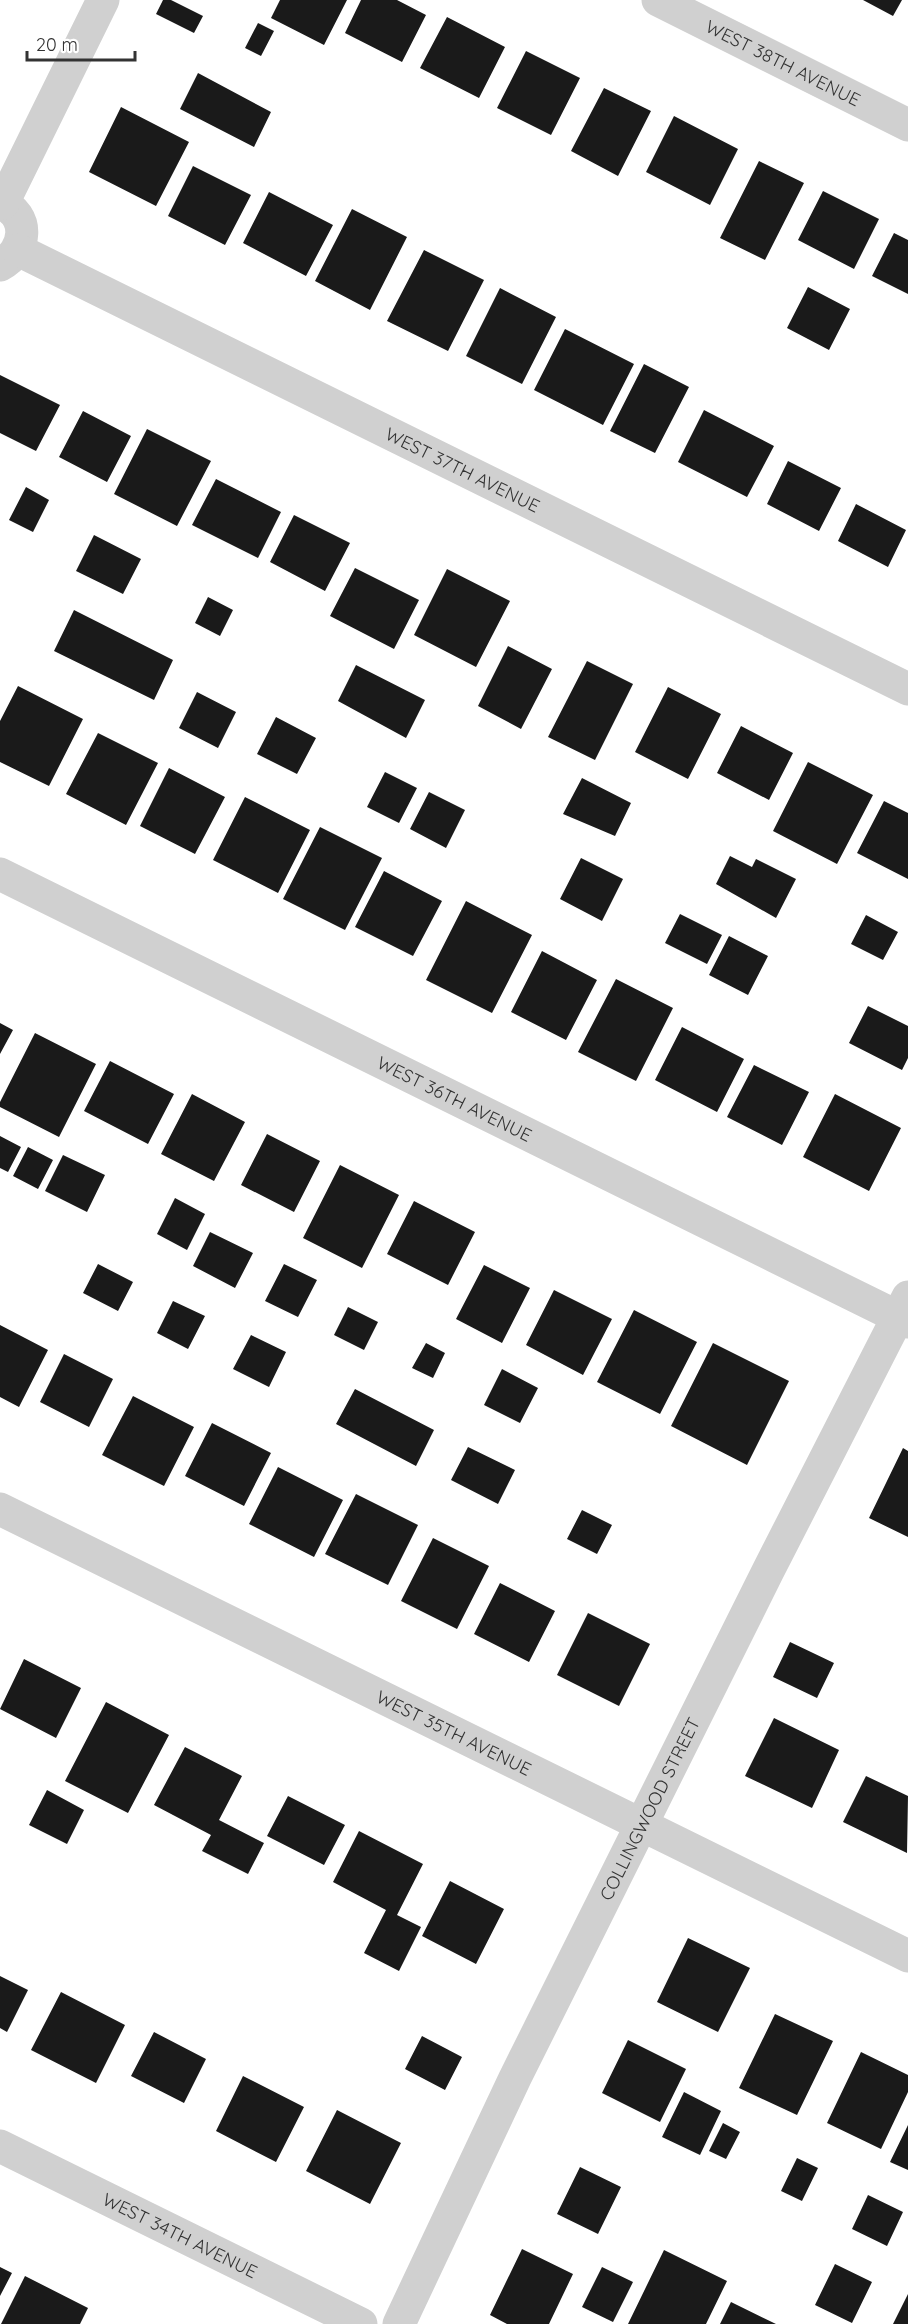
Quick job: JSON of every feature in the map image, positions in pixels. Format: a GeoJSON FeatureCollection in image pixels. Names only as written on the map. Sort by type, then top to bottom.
{"type":"FeatureCollection","features":[{"type":"Feature","properties":{"kind":"street"},"geometry":{"type":"LineString","coordinates":[[9,258],[22,237],[20,224],[14,212],[2,203],[103,0]]}},
{"type":"Feature","properties":{"kind":"street","name":"WEST 38TH AVENUE"},"geometry":{"type":"LineString","coordinates":[[658,0],[908,125]]}},
{"type":"Feature","properties":{"kind":"street","name":"WEST 37TH AVENUE"},"geometry":{"type":"LineString","coordinates":[[9,258],[908,689]]}},
{"type":"Feature","properties":{"kind":"street","name":"WEST 36TH AVENUE"},"geometry":{"type":"LineString","coordinates":[[0,874],[905,1312]]}},
{"type":"Feature","properties":{"kind":"street","name":"COLLINGWOOD STREET"},"geometry":{"type":"LineString","coordinates":[[399,2324],[515,2078],[905,1312]]}},
{"type":"Feature","properties":{"kind":"street","name":"WEST 35TH AVENUE"},"geometry":{"type":"LineString","coordinates":[[0,1509],[908,1956]]}},
{"type":"Feature","properties":{"kind":"street","name":"WEST 34TH AVENUE"},"geometry":{"type":"LineString","coordinates":[[0,2146],[361,2324]]}},
{"type":"Feature","properties":{"kind":"building"},"geometry":{"type":"Polygon","coordinates":[[[163,0],[171,0],[203,16],[194,33],[156,14],[163,0]]]}},
{"type":"Feature","properties":{"kind":"building"},"geometry":{"type":"Polygon","coordinates":[[[280,0],[347,0],[324,45],[271,18],[280,0]]]}},
{"type":"Feature","properties":{"kind":"building"},"geometry":{"type":"Polygon","coordinates":[[[361,0],[397,0],[426,15],[402,62],[345,33],[361,0]]]}},
{"type":"Feature","properties":{"kind":"building"},"geometry":{"type":"Polygon","coordinates":[[[863,0],[902,0],[893,16],[863,0]]]}},
{"type":"Feature","properties":{"kind":"building"},"geometry":{"type":"Polygon","coordinates":[[[447,17],[505,47],[479,98],[420,68],[447,17]]]}},
{"type":"Feature","properties":{"kind":"building"},"geometry":{"type":"Polygon","coordinates":[[[258,23],[274,31],[261,56],[245,48],[258,23]]]}},
{"type":"Feature","properties":{"kind":"building"},"geometry":{"type":"Polygon","coordinates":[[[526,51],[580,78],[551,135],[497,108],[526,51]]]}},
{"type":"Feature","properties":{"kind":"building"},"geometry":{"type":"Polygon","coordinates":[[[198,73],[271,112],[254,147],[180,109],[198,73]]]}},
{"type":"Feature","properties":{"kind":"building"},"geometry":{"type":"Polygon","coordinates":[[[604,88],[651,111],[618,176],[571,151],[604,88]]]}},
{"type":"Feature","properties":{"kind":"building"},"geometry":{"type":"Polygon","coordinates":[[[121,107],[189,142],[156,206],[89,172],[121,107]]]}},
{"type":"Feature","properties":{"kind":"building"},"geometry":{"type":"Polygon","coordinates":[[[674,116],[738,149],[710,205],[646,172],[674,116]]]}},
{"type":"Feature","properties":{"kind":"building"},"geometry":{"type":"Polygon","coordinates":[[[759,161],[804,183],[765,260],[720,238],[759,161]]]}},
{"type":"Feature","properties":{"kind":"building"},"geometry":{"type":"Polygon","coordinates":[[[193,166],[251,195],[225,245],[168,216],[193,166]]]}},
{"type":"Feature","properties":{"kind":"building"},"geometry":{"type":"Polygon","coordinates":[[[823,191],[879,219],[854,269],[798,240],[823,191]]]}},
{"type":"Feature","properties":{"kind":"building"},"geometry":{"type":"Polygon","coordinates":[[[269,192],[333,225],[306,276],[243,243],[269,192]]]}},
{"type":"Feature","properties":{"kind":"building"},"geometry":{"type":"Polygon","coordinates":[[[352,209],[407,237],[370,310],[315,281],[352,209]]]}},
{"type":"Feature","properties":{"kind":"building"},"geometry":{"type":"Polygon","coordinates":[[[894,233],[908,240],[908,294],[872,276],[894,233]]]}},
{"type":"Feature","properties":{"kind":"building"},"geometry":{"type":"Polygon","coordinates":[[[424,250],[484,280],[448,351],[387,321],[424,250]]]}},
{"type":"Feature","properties":{"kind":"building"},"geometry":{"type":"Polygon","coordinates":[[[808,287],[850,309],[829,350],[787,328],[808,287]]]}},
{"type":"Feature","properties":{"kind":"building"},"geometry":{"type":"Polygon","coordinates":[[[500,288],[556,317],[522,384],[466,356],[500,288]]]}},
{"type":"Feature","properties":{"kind":"building"},"geometry":{"type":"Polygon","coordinates":[[[565,329],[634,364],[603,425],[534,390],[565,329]]]}},
{"type":"Feature","properties":{"kind":"building"},"geometry":{"type":"Polygon","coordinates":[[[644,364],[689,387],[655,453],[610,431],[644,364]]]}},
{"type":"Feature","properties":{"kind":"building"},"geometry":{"type":"Polygon","coordinates":[[[0,375],[60,405],[36,451],[0,433],[0,375]]]}},
{"type":"Feature","properties":{"kind":"building"},"geometry":{"type":"Polygon","coordinates":[[[704,410],[774,446],[747,497],[678,462],[704,410]]]}},
{"type":"Feature","properties":{"kind":"building"},"geometry":{"type":"Polygon","coordinates":[[[83,411],[131,436],[107,482],[59,457],[83,411]]]}},
{"type":"Feature","properties":{"kind":"building"},"geometry":{"type":"Polygon","coordinates":[[[147,429],[211,461],[177,526],[114,494],[147,429]]]}},
{"type":"Feature","properties":{"kind":"building"},"geometry":{"type":"Polygon","coordinates":[[[788,461],[841,488],[819,531],[767,504],[788,461]]]}},
{"type":"Feature","properties":{"kind":"building"},"geometry":{"type":"Polygon","coordinates":[[[216,479],[281,512],[258,558],[192,525],[216,479]]]}},
{"type":"Feature","properties":{"kind":"building"},"geometry":{"type":"Polygon","coordinates":[[[26,487],[49,500],[33,532],[9,520],[26,487]]]}},
{"type":"Feature","properties":{"kind":"building"},"geometry":{"type":"Polygon","coordinates":[[[856,504],[906,530],[888,567],[838,541],[856,504]]]}},
{"type":"Feature","properties":{"kind":"building"},"geometry":{"type":"Polygon","coordinates":[[[294,515],[350,543],[325,591],[270,562],[294,515]]]}},
{"type":"Feature","properties":{"kind":"building"},"geometry":{"type":"Polygon","coordinates":[[[94,535],[141,559],[123,594],[76,571],[94,535]]]}},
{"type":"Feature","properties":{"kind":"building"},"geometry":{"type":"Polygon","coordinates":[[[355,568],[419,600],[394,649],[330,616],[355,568]]]}},
{"type":"Feature","properties":{"kind":"building"},"geometry":{"type":"Polygon","coordinates":[[[447,569],[510,601],[476,667],[414,635],[447,569]]]}},
{"type":"Feature","properties":{"kind":"building"},"geometry":{"type":"Polygon","coordinates":[[[208,597],[233,610],[220,636],[195,623],[208,597]]]}},
{"type":"Feature","properties":{"kind":"building"},"geometry":{"type":"Polygon","coordinates":[[[74,610],[173,660],[154,700],[54,651],[74,610]]]}},
{"type":"Feature","properties":{"kind":"building"},"geometry":{"type":"Polygon","coordinates":[[[508,646],[552,669],[521,729],[478,706],[508,646]]]}},
{"type":"Feature","properties":{"kind":"building"},"geometry":{"type":"Polygon","coordinates":[[[587,661],[633,684],[595,760],[548,737],[587,661]]]}},
{"type":"Feature","properties":{"kind":"building"},"geometry":{"type":"Polygon","coordinates":[[[356,665],[425,700],[406,738],[338,701],[356,665]]]}},
{"type":"Feature","properties":{"kind":"building"},"geometry":{"type":"Polygon","coordinates":[[[18,686],[83,719],[49,786],[0,762],[0,721],[18,686]]]}},
{"type":"Feature","properties":{"kind":"building"},"geometry":{"type":"Polygon","coordinates":[[[668,687],[721,714],[688,779],[635,752],[668,687]]]}},
{"type":"Feature","properties":{"kind":"building"},"geometry":{"type":"Polygon","coordinates":[[[197,692],[236,712],[218,748],[179,728],[197,692]]]}},
{"type":"Feature","properties":{"kind":"building"},"geometry":{"type":"Polygon","coordinates":[[[276,717],[316,738],[297,774],[257,754],[276,717]]]}},
{"type":"Feature","properties":{"kind":"building"},"geometry":{"type":"Polygon","coordinates":[[[741,726],[793,753],[769,800],[717,773],[741,726]]]}},
{"type":"Feature","properties":{"kind":"building"},"geometry":{"type":"Polygon","coordinates":[[[98,733],[158,763],[126,825],[66,794],[98,733]]]}},
{"type":"Feature","properties":{"kind":"building"},"geometry":{"type":"Polygon","coordinates":[[[808,762],[873,795],[837,864],[773,831],[808,762]]]}},
{"type":"Feature","properties":{"kind":"building"},"geometry":{"type":"Polygon","coordinates":[[[169,768],[225,797],[195,854],[140,826],[169,768]]]}},
{"type":"Feature","properties":{"kind":"building"},"geometry":{"type":"Polygon","coordinates":[[[385,772],[417,788],[399,823],[367,807],[385,772]]]}},
{"type":"Feature","properties":{"kind":"building"},"geometry":{"type":"Polygon","coordinates":[[[582,778],[631,803],[615,836],[563,814],[582,778]]]}},
{"type":"Feature","properties":{"kind":"building"},"geometry":{"type":"Polygon","coordinates":[[[429,792],[465,810],[446,848],[410,829],[429,792]]]}},
{"type":"Feature","properties":{"kind":"building"},"geometry":{"type":"Polygon","coordinates":[[[245,797],[310,830],[278,893],[213,860],[245,797]]]}},
{"type":"Feature","properties":{"kind":"building"},"geometry":{"type":"Polygon","coordinates":[[[884,801],[908,813],[908,879],[857,853],[884,801]]]}},
{"type":"Feature","properties":{"kind":"building"},"geometry":{"type":"Polygon","coordinates":[[[320,827],[382,858],[345,930],[283,899],[320,827]]]}},
{"type":"Feature","properties":{"kind":"building"},"geometry":{"type":"Polygon","coordinates":[[[730,856],[752,867],[756,859],[796,879],[776,918],[716,884],[730,856]]]}},
{"type":"Feature","properties":{"kind":"building"},"geometry":{"type":"Polygon","coordinates":[[[581,858],[623,879],[602,921],[560,899],[581,858]]]}},
{"type":"Feature","properties":{"kind":"building"},"geometry":{"type":"Polygon","coordinates":[[[384,871],[442,901],[413,956],[355,927],[384,871]]]}},
{"type":"Feature","properties":{"kind":"building"},"geometry":{"type":"Polygon","coordinates":[[[466,901],[532,935],[492,1013],[426,980],[466,901]]]}},
{"type":"Feature","properties":{"kind":"building"},"geometry":{"type":"Polygon","coordinates":[[[680,914],[722,935],[707,964],[665,943],[680,914]]]}},
{"type":"Feature","properties":{"kind":"building"},"geometry":{"type":"Polygon","coordinates":[[[866,915],[898,932],[883,960],[851,944],[866,915]]]}},
{"type":"Feature","properties":{"kind":"building"},"geometry":{"type":"Polygon","coordinates":[[[729,936],[768,956],[748,995],[709,975],[729,936]]]}},
{"type":"Feature","properties":{"kind":"building"},"geometry":{"type":"Polygon","coordinates":[[[542,951],[597,980],[566,1040],[511,1012],[542,951]]]}},
{"type":"Feature","properties":{"kind":"building"},"geometry":{"type":"Polygon","coordinates":[[[616,979],[673,1008],[636,1081],[578,1052],[616,979]]]}},
{"type":"Feature","properties":{"kind":"building"},"geometry":{"type":"Polygon","coordinates":[[[868,1006],[908,1026],[908,1058],[902,1070],[849,1043],[868,1006]]]}},
{"type":"Feature","properties":{"kind":"building"},"geometry":{"type":"Polygon","coordinates":[[[0,1023],[13,1030],[0,1054],[0,1023]]]}},
{"type":"Feature","properties":{"kind":"building"},"geometry":{"type":"Polygon","coordinates":[[[682,1027],[744,1059],[717,1112],[655,1080],[682,1027]]]}},
{"type":"Feature","properties":{"kind":"building"},"geometry":{"type":"Polygon","coordinates":[[[35,1033],[96,1064],[59,1137],[0,1107],[0,1102],[35,1033]]]}},
{"type":"Feature","properties":{"kind":"building"},"geometry":{"type":"Polygon","coordinates":[[[110,1061],[174,1094],[148,1144],[84,1111],[110,1061]]]}},
{"type":"Feature","properties":{"kind":"building"},"geometry":{"type":"Polygon","coordinates":[[[754,1065],[809,1092],[782,1145],[727,1117],[754,1065]]]}},
{"type":"Feature","properties":{"kind":"building"},"geometry":{"type":"Polygon","coordinates":[[[192,1094],[245,1122],[214,1181],[161,1154],[192,1094]]]}},
{"type":"Feature","properties":{"kind":"building"},"geometry":{"type":"Polygon","coordinates":[[[835,1094],[901,1128],[869,1191],[803,1157],[835,1094]]]}},
{"type":"Feature","properties":{"kind":"building"},"geometry":{"type":"Polygon","coordinates":[[[267,1134],[320,1161],[294,1212],[241,1185],[267,1134]]]}},
{"type":"Feature","properties":{"kind":"building"},"geometry":{"type":"Polygon","coordinates":[[[0,1136],[21,1147],[8,1172],[0,1168],[0,1136]]]}},
{"type":"Feature","properties":{"kind":"building"},"geometry":{"type":"Polygon","coordinates":[[[28,1147],[53,1160],[38,1189],[13,1176],[28,1147]]]}},
{"type":"Feature","properties":{"kind":"building"},"geometry":{"type":"Polygon","coordinates":[[[63,1155],[105,1175],[87,1212],[45,1191],[63,1155]]]}},
{"type":"Feature","properties":{"kind":"building"},"geometry":{"type":"Polygon","coordinates":[[[340,1165],[399,1195],[362,1268],[303,1238],[340,1165]]]}},
{"type":"Feature","properties":{"kind":"building"},"geometry":{"type":"Polygon","coordinates":[[[175,1198],[205,1214],[187,1250],[157,1234],[175,1198]]]}},
{"type":"Feature","properties":{"kind":"building"},"geometry":{"type":"Polygon","coordinates":[[[414,1201],[475,1232],[448,1285],[387,1254],[414,1201]]]}},
{"type":"Feature","properties":{"kind":"building"},"geometry":{"type":"Polygon","coordinates":[[[210,1232],[253,1253],[235,1288],[193,1266],[210,1232]]]}},
{"type":"Feature","properties":{"kind":"building"},"geometry":{"type":"Polygon","coordinates":[[[98,1264],[133,1282],[118,1311],[83,1293],[98,1264]]]}},
{"type":"Feature","properties":{"kind":"building"},"geometry":{"type":"Polygon","coordinates":[[[284,1264],[317,1280],[298,1317],[265,1301],[284,1264]]]}},
{"type":"Feature","properties":{"kind":"building"},"geometry":{"type":"Polygon","coordinates":[[[484,1265],[530,1288],[502,1343],[456,1319],[484,1265]]]}},
{"type":"Feature","properties":{"kind":"building"},"geometry":{"type":"Polygon","coordinates":[[[554,1290],[612,1319],[583,1375],[526,1345],[554,1290]]]}},
{"type":"Feature","properties":{"kind":"building"},"geometry":{"type":"Polygon","coordinates":[[[173,1301],[205,1316],[188,1349],[157,1333],[173,1301]]]}},
{"type":"Feature","properties":{"kind":"building"},"geometry":{"type":"Polygon","coordinates":[[[348,1307],[378,1322],[364,1350],[334,1335],[348,1307]]]}},
{"type":"Feature","properties":{"kind":"building"},"geometry":{"type":"Polygon","coordinates":[[[634,1310],[697,1342],[660,1414],[597,1382],[634,1310]]]}},
{"type":"Feature","properties":{"kind":"building"},"geometry":{"type":"Polygon","coordinates":[[[0,1325],[48,1350],[19,1407],[0,1397],[0,1325]]]}},
{"type":"Feature","properties":{"kind":"building"},"geometry":{"type":"Polygon","coordinates":[[[251,1335],[286,1352],[269,1387],[233,1369],[251,1335]]]}},
{"type":"Feature","properties":{"kind":"building"},"geometry":{"type":"Polygon","coordinates":[[[426,1343],[445,1353],[433,1378],[412,1368],[426,1343]]]}},
{"type":"Feature","properties":{"kind":"building"},"geometry":{"type":"Polygon","coordinates":[[[713,1343],[789,1381],[747,1465],[671,1426],[713,1343]]]}},
{"type":"Feature","properties":{"kind":"building"},"geometry":{"type":"Polygon","coordinates":[[[64,1354],[113,1379],[89,1427],[40,1402],[64,1354]]]}},
{"type":"Feature","properties":{"kind":"building"},"geometry":{"type":"Polygon","coordinates":[[[502,1369],[538,1388],[520,1423],[484,1405],[502,1369]]]}},
{"type":"Feature","properties":{"kind":"building"},"geometry":{"type":"Polygon","coordinates":[[[355,1389],[434,1430],[416,1466],[336,1424],[355,1389]]]}},
{"type":"Feature","properties":{"kind":"building"},"geometry":{"type":"Polygon","coordinates":[[[133,1396],[194,1427],[164,1486],[102,1455],[133,1396]]]}},
{"type":"Feature","properties":{"kind":"building"},"geometry":{"type":"Polygon","coordinates":[[[212,1423],[271,1453],[244,1506],[185,1476],[212,1423]]]}},
{"type":"Feature","properties":{"kind":"building"},"geometry":{"type":"Polygon","coordinates":[[[468,1447],[515,1470],[498,1504],[451,1480],[468,1447]]]}},
{"type":"Feature","properties":{"kind":"building"},"geometry":{"type":"Polygon","coordinates":[[[903,1448],[908,1451],[908,1537],[869,1518],[903,1448]]]}},
{"type":"Feature","properties":{"kind":"building"},"geometry":{"type":"Polygon","coordinates":[[[278,1467],[343,1500],[314,1557],[249,1524],[278,1467]]]}},
{"type":"Feature","properties":{"kind":"building"},"geometry":{"type":"Polygon","coordinates":[[[356,1494],[418,1525],[388,1585],[325,1554],[356,1494]]]}},
{"type":"Feature","properties":{"kind":"building"},"geometry":{"type":"Polygon","coordinates":[[[582,1510],[612,1525],[597,1554],[567,1539],[582,1510]]]}},
{"type":"Feature","properties":{"kind":"building"},"geometry":{"type":"Polygon","coordinates":[[[433,1538],[489,1566],[457,1629],[401,1601],[433,1538]]]}},
{"type":"Feature","properties":{"kind":"building"},"geometry":{"type":"Polygon","coordinates":[[[500,1583],[555,1611],[529,1662],[474,1634],[500,1583]]]}},
{"type":"Feature","properties":{"kind":"building"},"geometry":{"type":"Polygon","coordinates":[[[588,1613],[650,1644],[619,1706],[557,1675],[588,1613]]]}},
{"type":"Feature","properties":{"kind":"building"},"geometry":{"type":"Polygon","coordinates":[[[790,1642],[834,1663],[817,1698],[773,1677],[790,1642]]]}},
{"type":"Feature","properties":{"kind":"building"},"geometry":{"type":"Polygon","coordinates":[[[24,1659],[81,1688],[56,1738],[0,1709],[24,1659]]]}},
{"type":"Feature","properties":{"kind":"building"},"geometry":{"type":"Polygon","coordinates":[[[106,1702],[169,1735],[128,1813],[65,1781],[106,1702]]]}},
{"type":"Feature","properties":{"kind":"building"},"geometry":{"type":"Polygon","coordinates":[[[774,1718],[839,1750],[812,1808],[745,1776],[774,1718]]]}},
{"type":"Feature","properties":{"kind":"building"},"geometry":{"type":"Polygon","coordinates":[[[185,1747],[242,1776],[219,1820],[264,1843],[248,1874],[202,1851],[211,1835],[154,1805],[185,1747]]]}},
{"type":"Feature","properties":{"kind":"building"},"geometry":{"type":"Polygon","coordinates":[[[866,1776],[908,1796],[907,1853],[843,1822],[866,1776]]]}},
{"type":"Feature","properties":{"kind":"building"},"geometry":{"type":"Polygon","coordinates":[[[47,1790],[84,1810],[67,1844],[29,1825],[47,1790]]]}},
{"type":"Feature","properties":{"kind":"building"},"geometry":{"type":"Polygon","coordinates":[[[288,1796],[345,1825],[324,1865],[267,1836],[288,1796]]]}},
{"type":"Feature","properties":{"kind":"building"},"geometry":{"type":"Polygon","coordinates":[[[359,1831],[423,1864],[397,1915],[421,1927],[399,1971],[364,1953],[386,1910],[333,1882],[359,1831]]]}},
{"type":"Feature","properties":{"kind":"building"},"geometry":{"type":"Polygon","coordinates":[[[450,1881],[504,1909],[476,1964],[422,1936],[450,1881]]]}},
{"type":"Feature","properties":{"kind":"building"},"geometry":{"type":"Polygon","coordinates":[[[688,1938],[750,1968],[718,2032],[657,2002],[688,1938]]]}},
{"type":"Feature","properties":{"kind":"building"},"geometry":{"type":"Polygon","coordinates":[[[0,1976],[28,1990],[7,2032],[0,2028],[0,1976]]]}},
{"type":"Feature","properties":{"kind":"building"},"geometry":{"type":"Polygon","coordinates":[[[61,1992],[125,2025],[96,2083],[31,2050],[61,1992]]]}},
{"type":"Feature","properties":{"kind":"building"},"geometry":{"type":"Polygon","coordinates":[[[775,2014],[833,2041],[797,2115],[739,2088],[775,2014]]]}},
{"type":"Feature","properties":{"kind":"building"},"geometry":{"type":"Polygon","coordinates":[[[154,2032],[206,2059],[184,2103],[131,2076],[154,2032]]]}},
{"type":"Feature","properties":{"kind":"building"},"geometry":{"type":"Polygon","coordinates":[[[422,2036],[462,2057],[445,2090],[405,2069],[422,2036]]]}},
{"type":"Feature","properties":{"kind":"building"},"geometry":{"type":"Polygon","coordinates":[[[628,2040],[686,2069],[660,2122],[602,2093],[628,2040]]]}},
{"type":"Feature","properties":{"kind":"building"},"geometry":{"type":"Polygon","coordinates":[[[861,2052],[908,2075],[908,2092],[881,2149],[827,2123],[861,2052]]]}},
{"type":"Feature","properties":{"kind":"building"},"geometry":{"type":"Polygon","coordinates":[[[243,2076],[304,2107],[276,2162],[216,2131],[243,2076]]]}},
{"type":"Feature","properties":{"kind":"building"},"geometry":{"type":"Polygon","coordinates":[[[684,2092],[721,2111],[700,2155],[662,2137],[684,2092]]]}},
{"type":"Feature","properties":{"kind":"building"},"geometry":{"type":"Polygon","coordinates":[[[337,2110],[401,2143],[370,2204],[306,2171],[337,2110]]]}},
{"type":"Feature","properties":{"kind":"building"},"geometry":{"type":"Polygon","coordinates":[[[723,2123],[740,2132],[726,2159],[709,2151],[723,2123]]]}},
{"type":"Feature","properties":{"kind":"building"},"geometry":{"type":"Polygon","coordinates":[[[908,2125],[908,2170],[890,2162],[908,2125]]]}},
{"type":"Feature","properties":{"kind":"building"},"geometry":{"type":"Polygon","coordinates":[[[797,2158],[818,2168],[802,2201],[781,2191],[797,2158]]]}},
{"type":"Feature","properties":{"kind":"building"},"geometry":{"type":"Polygon","coordinates":[[[580,2167],[621,2187],[598,2234],[557,2214],[580,2167]]]}},
{"type":"Feature","properties":{"kind":"building"},"geometry":{"type":"Polygon","coordinates":[[[868,2195],[903,2212],[887,2246],[852,2229],[868,2195]]]}},
{"type":"Feature","properties":{"kind":"building"},"geometry":{"type":"Polygon","coordinates":[[[522,2249],[573,2274],[549,2324],[507,2324],[490,2315],[522,2249]]]}},
{"type":"Feature","properties":{"kind":"building"},"geometry":{"type":"Polygon","coordinates":[[[664,2250],[727,2281],[706,2324],[628,2324],[664,2250]]]}},
{"type":"Feature","properties":{"kind":"building"},"geometry":{"type":"Polygon","coordinates":[[[835,2264],[872,2282],[852,2323],[815,2305],[835,2264]]]}},
{"type":"Feature","properties":{"kind":"building"},"geometry":{"type":"Polygon","coordinates":[[[0,2267],[12,2273],[0,2296],[0,2267]]]}},
{"type":"Feature","properties":{"kind":"building"},"geometry":{"type":"Polygon","coordinates":[[[602,2267],[633,2282],[613,2322],[582,2307],[602,2267]]]}},
{"type":"Feature","properties":{"kind":"building"},"geometry":{"type":"Polygon","coordinates":[[[25,2276],[88,2308],[80,2324],[1,2324],[25,2276]]]}},
{"type":"Feature","properties":{"kind":"building"},"geometry":{"type":"Polygon","coordinates":[[[908,2294],[908,2324],[893,2324],[908,2294]]]}},
{"type":"Feature","properties":{"kind":"building"},"geometry":{"type":"Polygon","coordinates":[[[731,2302],[776,2324],[720,2324],[731,2302]]]}}]}
